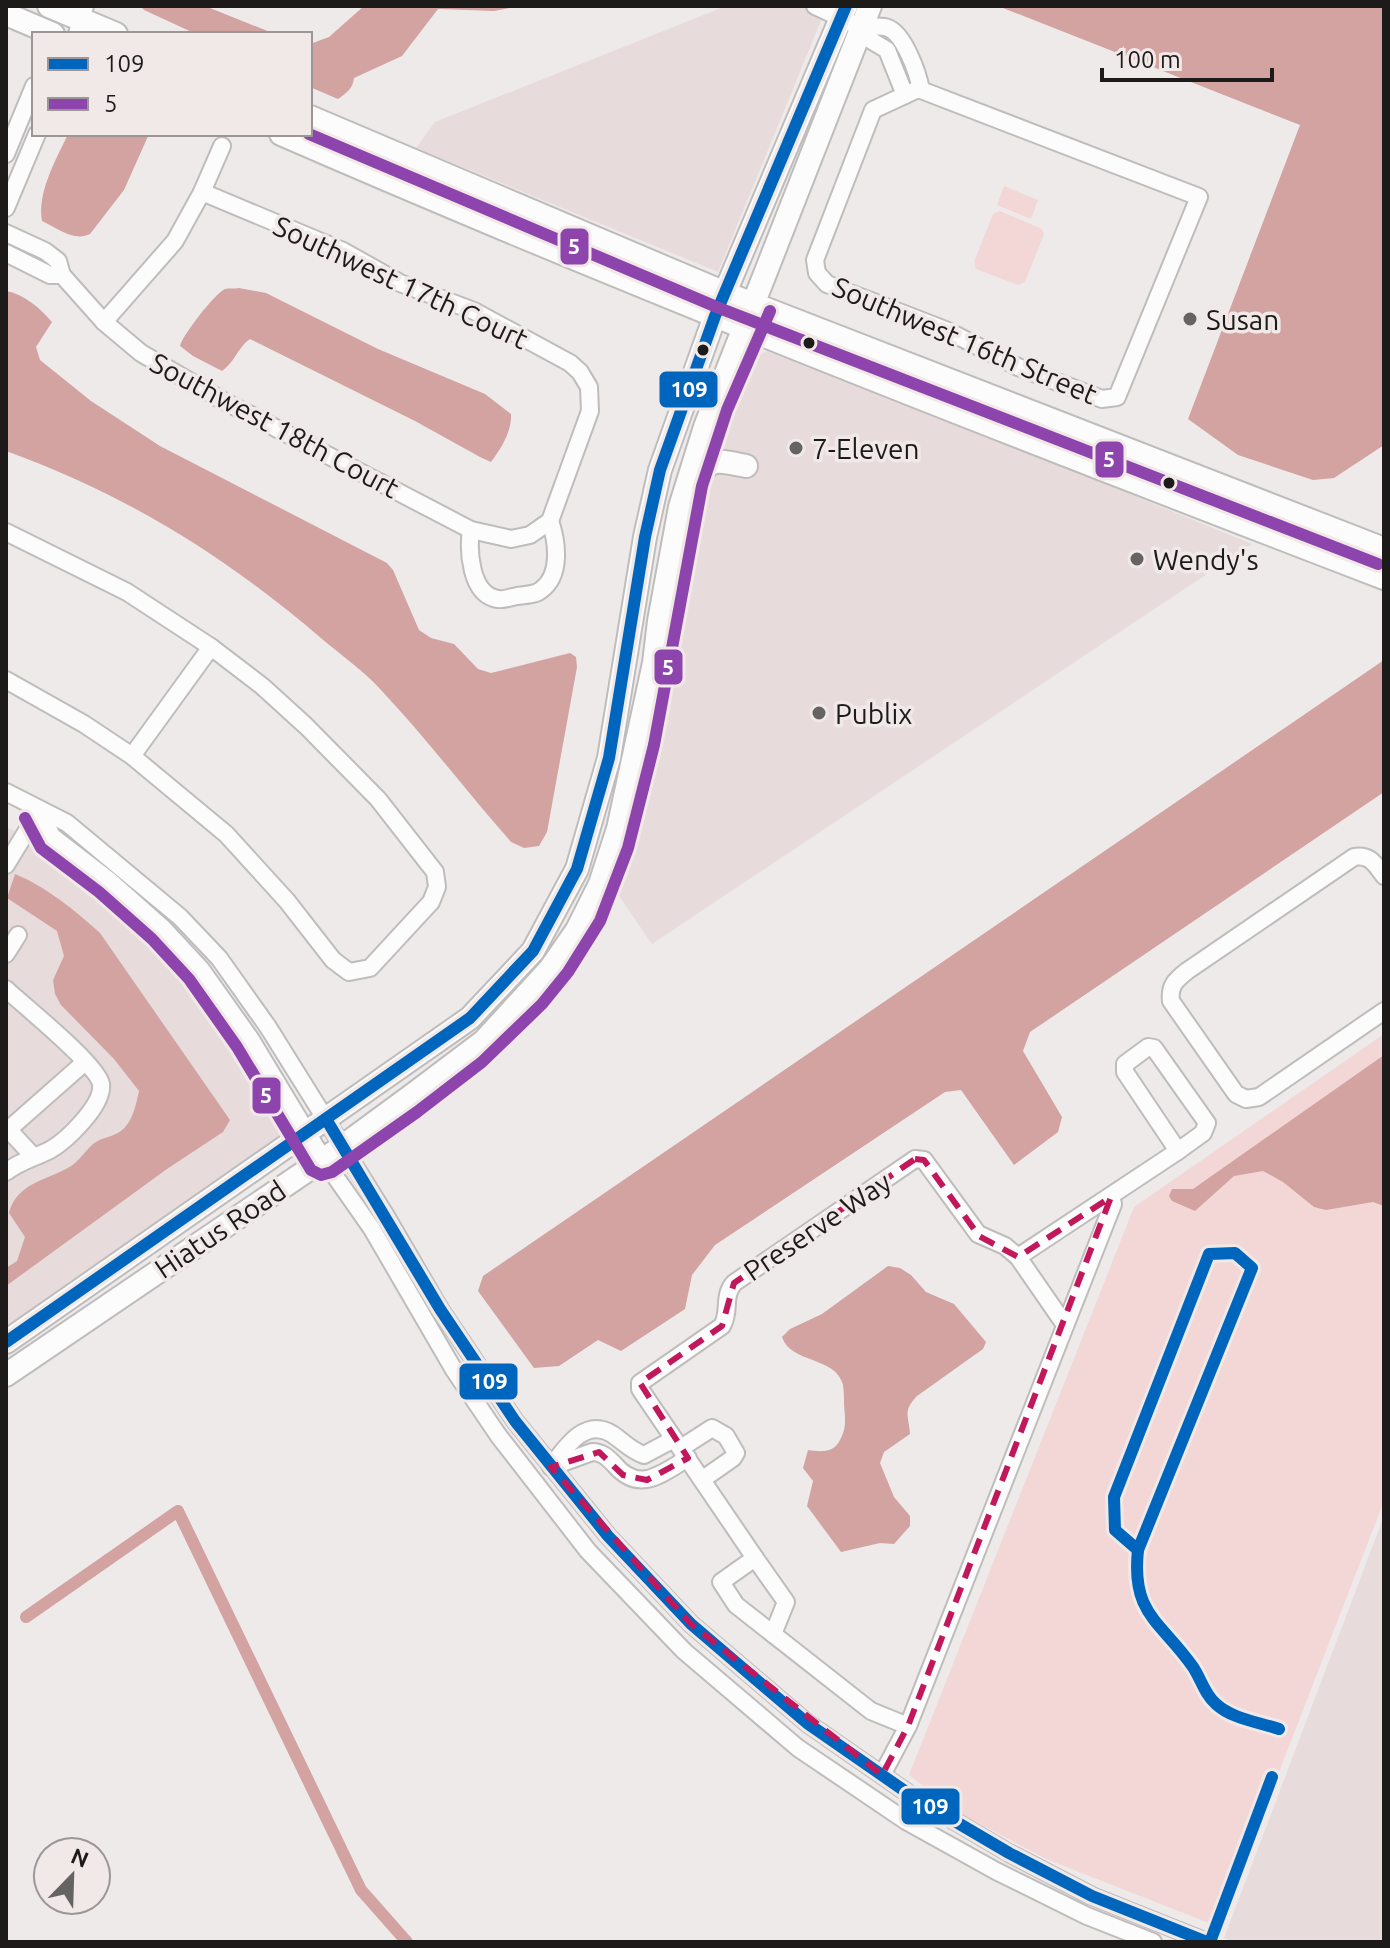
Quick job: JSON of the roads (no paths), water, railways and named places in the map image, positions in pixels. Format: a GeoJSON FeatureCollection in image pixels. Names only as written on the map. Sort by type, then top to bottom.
{"type":"FeatureCollection","features":[{"type":"Feature","properties":{"kind":"main road"},"geometry":{"type":"LineString","coordinates":[[850,17],[870,6]]}},
{"type":"Feature","properties":{"kind":"main road"},"geometry":{"type":"LineString","coordinates":[[6,14],[49,32]]}},
{"type":"Feature","properties":{"kind":"main road"},"geometry":{"type":"LineString","coordinates":[[71,14],[112,32]]}},
{"type":"Feature","properties":{"kind":"main road","name":"Hiatus Road"},"geometry":{"type":"LineString","coordinates":[[6,1342],[470,1018],[533,951],[577,869],[609,758],[645,537],[660,470],[715,316],[850,17]]}},
{"type":"Feature","properties":{"kind":"main road","name":"Hiatus Road"},"geometry":{"type":"LineString","coordinates":[[6,1375],[343,1146],[484,1041],[550,969],[577,930],[600,884],[621,814],[654,663],[685,487],[705,427],[755,304],[850,17]]}},
{"type":"Feature","properties":{"kind":"main road"},"geometry":{"type":"LineString","coordinates":[[312,118],[725,293],[1384,549]]}},
{"type":"Feature","properties":{"kind":"main road"},"geometry":{"type":"LineString","coordinates":[[286,136],[518,237],[1102,471],[1384,578]]}},
{"type":"Feature","properties":{"kind":"main road"},"geometry":{"type":"LineString","coordinates":[[1102,471],[1113,445]]}},
{"type":"Feature","properties":{"kind":"main road"},"geometry":{"type":"LineString","coordinates":[[685,487],[706,466],[721,460],[746,466]]}},
{"type":"Feature","properties":{"kind":"main road"},"geometry":{"type":"LineString","coordinates":[[596,807],[621,814]]}},
{"type":"Feature","properties":{"kind":"street"},"geometry":{"type":"LineString","coordinates":[[815,6],[850,17],[872,41],[887,50],[914,92]]}},
{"type":"Feature","properties":{"kind":"street"},"geometry":{"type":"LineString","coordinates":[[56,32],[71,14]]}},
{"type":"Feature","properties":{"kind":"street","name":"Southwest 16th Street"},"geometry":{"type":"LineString","coordinates":[[914,92],[1199,197],[1117,397],[1102,399],[1018,367],[948,331],[827,284],[817,273],[815,260],[873,110],[914,92]]}},
{"type":"Feature","properties":{"kind":"street"},"geometry":{"type":"LineString","coordinates":[[6,154],[28,119],[32,97]]}},
{"type":"Feature","properties":{"kind":"street"},"geometry":{"type":"LineString","coordinates":[[6,208],[36,136]]}},
{"type":"Feature","properties":{"kind":"street"},"geometry":{"type":"LineString","coordinates":[[104,322],[175,241],[202,192],[222,146]]}},
{"type":"Feature","properties":{"kind":"street","name":"Southwest 17th Court"},"geometry":{"type":"LineString","coordinates":[[202,192],[343,251],[400,283],[474,311],[570,363],[580,372],[589,387],[590,411],[550,521]]}},
{"type":"Feature","properties":{"kind":"street","name":"Southwest 18th Court"},"geometry":{"type":"LineString","coordinates":[[6,233],[45,251],[58,261],[62,275],[104,322],[141,353],[220,399],[471,530],[511,539],[530,535],[550,521]]}},
{"type":"Feature","properties":{"kind":"street","name":"Southwest 18th Court"},"geometry":{"type":"LineString","coordinates":[[6,253],[50,275],[62,275]]}},
{"type":"Feature","properties":{"kind":"street"},"geometry":{"type":"LineString","coordinates":[[471,530],[469,558],[478,584],[498,599],[538,592],[548,583],[554,572],[556,538],[550,521]]}},
{"type":"Feature","properties":{"kind":"street"},"geometry":{"type":"LineString","coordinates":[[6,532],[127,592],[211,647],[262,686],[378,799],[435,872],[437,887],[431,902],[370,968],[349,972],[333,960],[287,901],[226,834],[132,756],[84,724],[6,680]]}},
{"type":"Feature","properties":{"kind":"street"},"geometry":{"type":"LineString","coordinates":[[132,756],[211,647]]}},
{"type":"Feature","properties":{"kind":"street"},"geometry":{"type":"LineString","coordinates":[[6,792],[67,823],[180,917],[219,958],[268,1027],[440,1309],[515,1421],[608,1536],[691,1624],[807,1723],[924,1804],[1092,1896],[1207,1942]]}},
{"type":"Feature","properties":{"kind":"street"},"geometry":{"type":"LineString","coordinates":[[6,865],[39,811]]}},
{"type":"Feature","properties":{"kind":"street"},"geometry":{"type":"LineString","coordinates":[[39,811],[52,836],[109,880],[163,928],[201,969],[250,1038],[323,1159],[372,1229],[454,1370],[498,1435],[588,1551],[681,1647],[798,1748],[906,1821],[996,1871],[1087,1916],[1153,1942]]}},
{"type":"Feature","properties":{"kind":"street"},"geometry":{"type":"LineString","coordinates":[[1384,876],[1372,859],[1363,855],[1354,857],[1187,971],[1172,983],[1170,993],[1171,1001],[1236,1094],[1246,1099],[1259,1097],[1384,1011]]}},
{"type":"Feature","properties":{"kind":"street"},"geometry":{"type":"LineString","coordinates":[[6,954],[18,935]]}},
{"type":"Feature","properties":{"kind":"street"},"geometry":{"type":"LineString","coordinates":[[6,989],[85,1062],[96,1074],[101,1087],[98,1100],[86,1119],[51,1149],[19,1162],[6,1172]]}},
{"type":"Feature","properties":{"kind":"street"},"geometry":{"type":"LineString","coordinates":[[1018,1257],[1111,1197],[1178,1151],[1203,1133],[1207,1123],[1154,1048],[1148,1047],[1125,1064],[1125,1072],[1178,1151]]}},
{"type":"Feature","properties":{"kind":"street"},"geometry":{"type":"LineString","coordinates":[[33,1156],[7,1128],[85,1062]]}},
{"type":"Feature","properties":{"kind":"street","name":"Preserve Way"},"geometry":{"type":"LineString","coordinates":[[773,1634],[786,1602],[640,1389],[640,1383],[722,1326],[728,1312],[725,1298],[734,1283],[915,1159],[924,1160],[980,1236],[1005,1246],[1018,1257],[1065,1325]]}},
{"type":"Feature","properties":{"kind":"street"},"geometry":{"type":"LineString","coordinates":[[882,1775],[908,1726],[1113,1204],[1111,1197]]}},
{"type":"Feature","properties":{"kind":"street"},"geometry":{"type":"LineString","coordinates":[[551,1467],[599,1452],[623,1475],[635,1480],[647,1480],[681,1448],[712,1428],[726,1436],[736,1453],[703,1479]]}},
{"type":"Feature","properties":{"kind":"street"},"geometry":{"type":"LineString","coordinates":[[551,1467],[571,1440],[585,1431],[596,1429],[609,1432],[630,1451],[644,1455],[681,1448]]}},
{"type":"Feature","properties":{"kind":"street"},"geometry":{"type":"LineString","coordinates":[[755,1558],[721,1582],[736,1605],[871,1711],[908,1726]]}},
{"type":"Feature","properties":{"kind":"waterway"},"geometry":{"type":"LineString","coordinates":[[26,1617],[178,1511],[361,1890],[407,1942]]}},
{"type":"Feature","properties":{"kind":"place","name":"Susan"},"geometry":{"type":"Point","coordinates":[1190,319]}},
{"type":"Feature","properties":{"kind":"place","name":"7-Eleven"},"geometry":{"type":"Point","coordinates":[796,448]}},
{"type":"Feature","properties":{"kind":"place","name":"Wendy's"},"geometry":{"type":"Point","coordinates":[1137,559]}},
{"type":"Feature","properties":{"kind":"place","name":"Publix"},"geometry":{"type":"Point","coordinates":[819,713]}}]}
